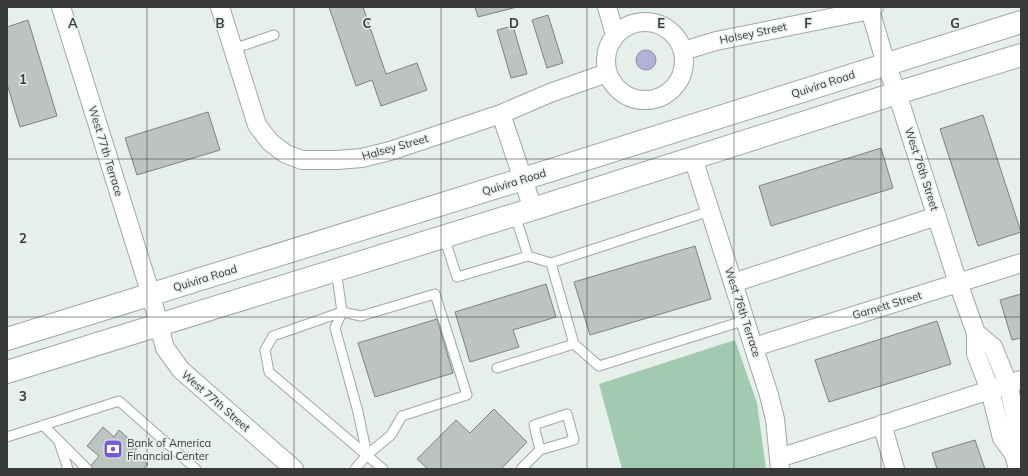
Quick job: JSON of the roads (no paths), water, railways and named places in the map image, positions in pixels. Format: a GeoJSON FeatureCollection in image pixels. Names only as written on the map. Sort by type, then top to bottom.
{"type":"FeatureCollection","features":[{"type":"Feature","properties":{"kind":"main road","name":"Quivira Road"},"geometry":{"type":"LineString","coordinates":[[7,339],[523,179],[1021,22]]}},
{"type":"Feature","properties":{"kind":"main road"},"geometry":{"type":"LineString","coordinates":[[7,372],[524,212],[897,92],[1021,55]]}},
{"type":"Feature","properties":{"kind":"street","name":"West 77th Terrace"},"geometry":{"type":"LineString","coordinates":[[61,7],[151,295]]}},
{"type":"Feature","properties":{"kind":"street"},"geometry":{"type":"LineString","coordinates":[[220,7],[233,49]]}},
{"type":"Feature","properties":{"kind":"street"},"geometry":{"type":"LineString","coordinates":[[607,7],[615,35]]}},
{"type":"Feature","properties":{"kind":"street","name":"Halsey Street"},"geometry":{"type":"LineString","coordinates":[[682,51],[716,41],[872,8]]}},
{"type":"Feature","properties":{"kind":"street","name":"West 76th Street"},"geometry":{"type":"LineString","coordinates":[[872,8],[886,64],[897,92],[958,283],[976,333],[976,354],[990,390],[1002,438],[1016,461]]}},
{"type":"Feature","properties":{"kind":"street"},"geometry":{"type":"LineString","coordinates":[[653,15],[678,40],[682,51],[684,64],[681,78],[673,89],[662,97],[649,101],[636,100],[623,95],[613,86],[607,73],[605,60],[608,46],[615,35],[624,27],[636,23],[647,22],[653,15]]}},
{"type":"Feature","properties":{"kind":"street","name":"Halsey Street"},"geometry":{"type":"LineString","coordinates":[[233,49],[258,125],[270,142],[286,154],[302,160],[362,158],[501,114],[550,93],[607,73]]}},
{"type":"Feature","properties":{"kind":"street"},"geometry":{"type":"LineString","coordinates":[[501,114],[523,179],[524,212]]}},
{"type":"Feature","properties":{"kind":"street","name":"West 76th Terrace"},"geometry":{"type":"LineString","coordinates":[[693,158],[769,395],[775,420],[780,463]]}},
{"type":"Feature","properties":{"kind":"street"},"geometry":{"type":"LineString","coordinates":[[734,283],[937,216]]}},
{"type":"Feature","properties":{"kind":"street","name":"Garnett Street"},"geometry":{"type":"LineString","coordinates":[[754,347],[1021,262]]}},
{"type":"Feature","properties":{"kind":"street","name":"West 77th Street"},"geometry":{"type":"LineString","coordinates":[[151,295],[165,348],[181,370],[294,469]]}},
{"type":"Feature","properties":{"kind":"street","name":"West 76th Street"},"geometry":{"type":"LineString","coordinates":[[976,333],[993,347],[1014,382],[1019,434],[1016,461]]}},
{"type":"Feature","properties":{"kind":"street"},"geometry":{"type":"LineString","coordinates":[[780,463],[882,424],[1014,382]]}},
{"type":"Feature","properties":{"kind":"street"},"geometry":{"type":"LineString","coordinates":[[882,424],[895,469]]}},
{"type":"Feature","properties":{"kind":"lane"},"geometry":{"type":"LineString","coordinates":[[233,49],[274,35]]}},
{"type":"Feature","properties":{"kind":"lane"},"geometry":{"type":"LineString","coordinates":[[524,212],[528,256]]}},
{"type":"Feature","properties":{"kind":"lane"},"geometry":{"type":"LineString","coordinates":[[444,237],[457,277],[528,256],[551,263],[710,212]]}},
{"type":"Feature","properties":{"kind":"lane"},"geometry":{"type":"LineString","coordinates":[[551,263],[574,344],[599,366],[746,320]]}},
{"type":"Feature","properties":{"kind":"lane"},"geometry":{"type":"LineString","coordinates":[[333,271],[338,283],[342,312],[335,328],[358,412],[367,454]]}},
{"type":"Feature","properties":{"kind":"lane"},"geometry":{"type":"LineString","coordinates":[[355,469],[367,454],[391,435],[402,416],[467,395],[435,294],[361,316],[342,312],[273,336],[265,350],[269,372],[367,454],[383,469]]}},
{"type":"Feature","properties":{"kind":"lane"},"geometry":{"type":"LineString","coordinates":[[497,368],[574,344]]}},
{"type":"Feature","properties":{"kind":"lane"},"geometry":{"type":"LineString","coordinates":[[7,437],[119,401],[196,469]]}},
{"type":"Feature","properties":{"kind":"lane"},"geometry":{"type":"LineString","coordinates":[[521,469],[540,450],[574,440],[567,414],[534,425],[540,450]]}},
{"type":"Feature","properties":{"kind":"lane"},"geometry":{"type":"LineString","coordinates":[[43,425],[87,469]]}},
{"type":"Feature","properties":{"kind":"lane"},"geometry":{"type":"LineString","coordinates":[[59,441],[68,469]]}},
{"type":"Feature","properties":{"kind":"water"},"geometry":{"type":"Polygon","coordinates":[[[646,50],[653,53],[656,60],[653,67],[646,70],[639,67],[636,60],[639,53],[646,50]]]}},
{"type":"Feature","properties":{"kind":"place","name":"Bank of America Financial Center"},"geometry":{"type":"Point","coordinates":[113,449]}}]}
